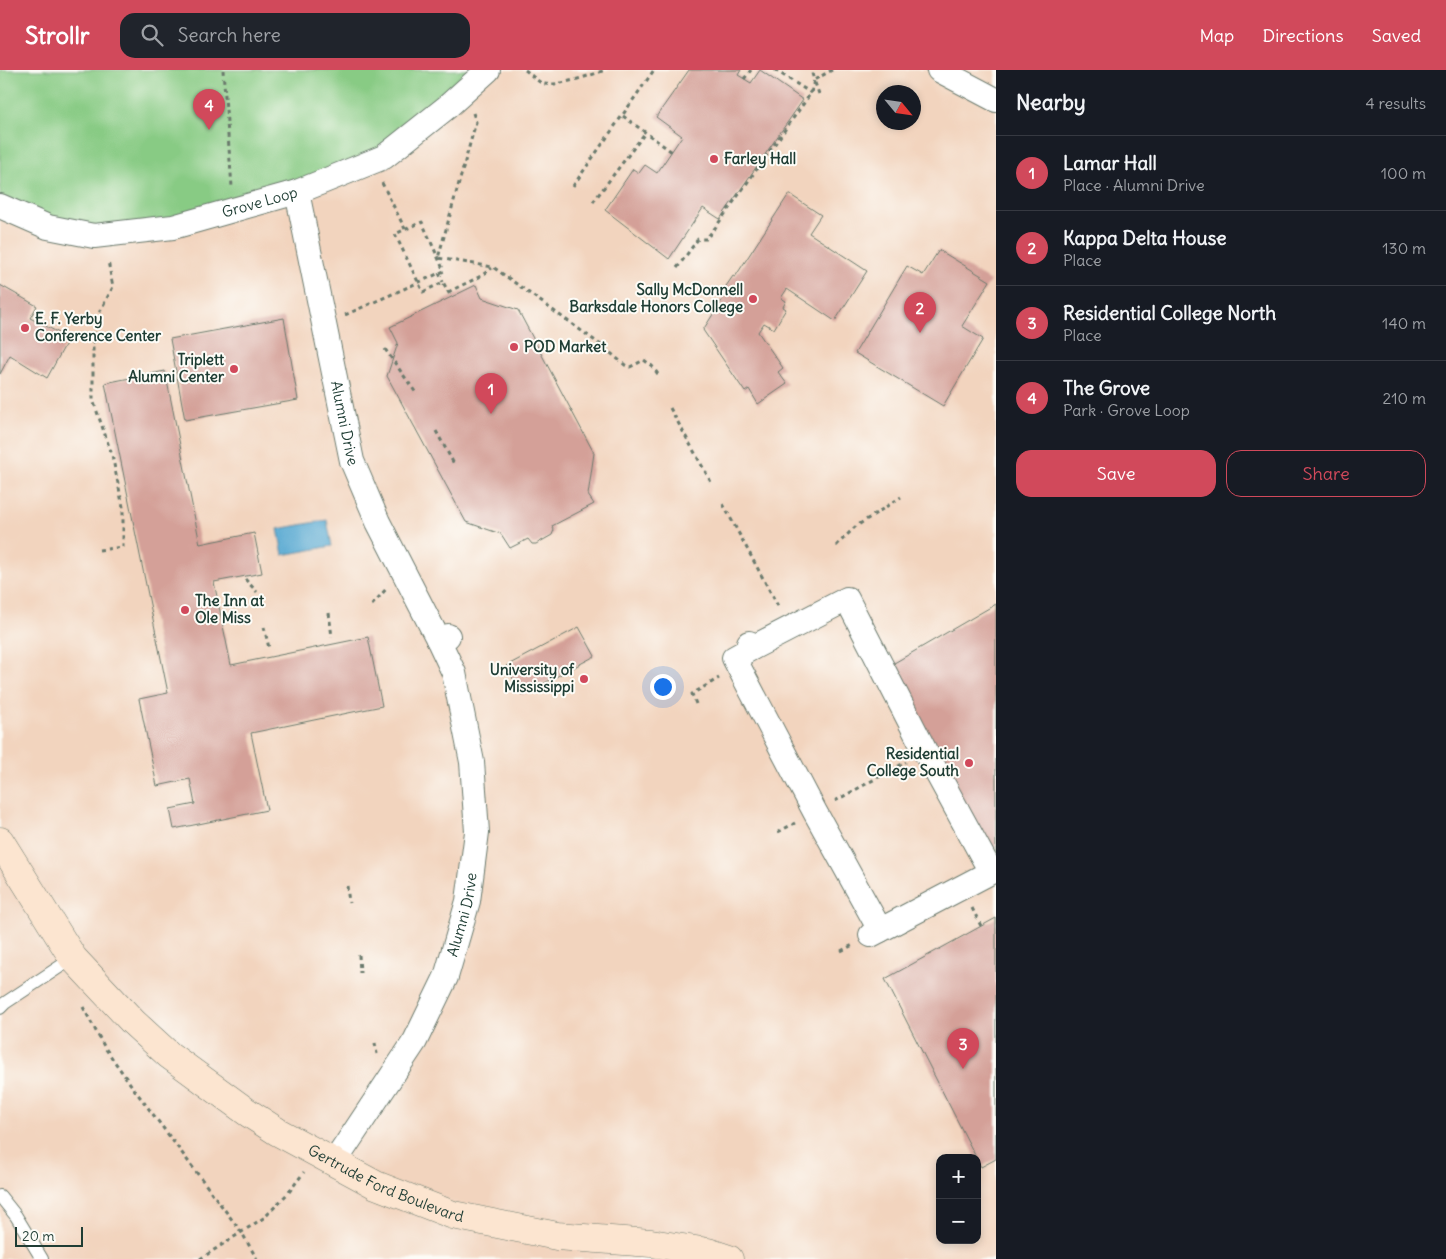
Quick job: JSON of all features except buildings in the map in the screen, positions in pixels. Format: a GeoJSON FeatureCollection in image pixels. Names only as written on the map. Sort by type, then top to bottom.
{"type":"FeatureCollection","features":[{"type":"Feature","properties":{"kind":"street","name":"Grove Loop"},"geometry":{"type":"LineString","coordinates":[[0,206],[48,227],[94,236],[173,227],[297,192],[384,157],[447,107],[488,70]]}},
{"type":"Feature","properties":{"kind":"street"},"geometry":{"type":"LineString","coordinates":[[939,70],[996,100]]}},
{"type":"Feature","properties":{"kind":"street","name":"Alumni Drive"},"geometry":{"type":"LineString","coordinates":[[297,192],[352,461],[378,522],[443,638],[454,674],[472,762],[477,832],[468,901],[446,977],[415,1041],[321,1164]]}},
{"type":"Feature","properties":{"kind":"street"},"geometry":{"type":"LineString","coordinates":[[847,599],[920,754],[991,872],[876,932],[739,661],[790,628],[824,608],[847,599]]}},
{"type":"Feature","properties":{"kind":"street","name":"Gertrude Ford Boulevard"},"geometry":{"type":"LineString","coordinates":[[0,841],[73,958],[87,991],[133,1022],[176,1061],[321,1164],[452,1214],[558,1236],[651,1243],[708,1252],[729,1259]]}},
{"type":"Feature","properties":{"kind":"lane"},"geometry":{"type":"LineString","coordinates":[[0,1008],[73,958]]}},
{"type":"Feature","properties":{"kind":"lane"},"geometry":{"type":"LineString","coordinates":[[0,1196],[16,1216],[42,1259]]}},
{"type":"Feature","properties":{"kind":"path"},"geometry":{"type":"LineString","coordinates":[[223,70],[233,210]]}},
{"type":"Feature","properties":{"kind":"path"},"geometry":{"type":"LineString","coordinates":[[525,70],[543,84],[552,84],[589,76],[605,70]]}},
{"type":"Feature","properties":{"kind":"path"},"geometry":{"type":"LineString","coordinates":[[573,186],[654,70]]}},
{"type":"Feature","properties":{"kind":"path"},"geometry":{"type":"LineString","coordinates":[[744,79],[751,70]]}},
{"type":"Feature","properties":{"kind":"path"},"geometry":{"type":"LineString","coordinates":[[775,70],[811,93]]}},
{"type":"Feature","properties":{"kind":"path"},"geometry":{"type":"LineString","coordinates":[[811,70],[819,94]]}},
{"type":"Feature","properties":{"kind":"path"},"geometry":{"type":"LineString","coordinates":[[677,268],[698,239],[706,239],[715,228],[811,93],[814,80],[832,70]]}},
{"type":"Feature","properties":{"kind":"path"},"geometry":{"type":"LineString","coordinates":[[438,258],[476,122],[471,108]]}},
{"type":"Feature","properties":{"kind":"path"},"geometry":{"type":"LineString","coordinates":[[623,116],[672,152]]}},
{"type":"Feature","properties":{"kind":"path"},"geometry":{"type":"LineString","coordinates":[[593,202],[645,133]]}},
{"type":"Feature","properties":{"kind":"path"},"geometry":{"type":"LineString","coordinates":[[382,183],[405,229]]}},
{"type":"Feature","properties":{"kind":"path"},"geometry":{"type":"LineString","coordinates":[[342,316],[418,283],[444,271],[422,222],[395,234],[418,283],[422,292],[443,282]]}},
{"type":"Feature","properties":{"kind":"path"},"geometry":{"type":"LineString","coordinates":[[438,258],[493,267],[601,345],[625,365],[630,367],[644,360],[652,366],[660,377]]}},
{"type":"Feature","properties":{"kind":"path"},"geometry":{"type":"LineString","coordinates":[[100,550],[123,546],[123,508],[112,455],[93,400],[93,339],[100,311],[114,287],[108,261]]}},
{"type":"Feature","properties":{"kind":"path"},"geometry":{"type":"LineString","coordinates":[[448,292],[481,276],[493,267]]}},
{"type":"Feature","properties":{"kind":"path"},"geometry":{"type":"LineString","coordinates":[[439,273],[451,297]]}},
{"type":"Feature","properties":{"kind":"path"},"geometry":{"type":"LineString","coordinates":[[385,349],[416,393]]}},
{"type":"Feature","properties":{"kind":"path"},"geometry":{"type":"LineString","coordinates":[[670,408],[711,482]]}},
{"type":"Feature","properties":{"kind":"path"},"geometry":{"type":"LineString","coordinates":[[436,431],[454,464]]}},
{"type":"Feature","properties":{"kind":"path"},"geometry":{"type":"LineString","coordinates":[[836,546],[855,527],[901,497]]}},
{"type":"Feature","properties":{"kind":"path"},"geometry":{"type":"LineString","coordinates":[[723,504],[790,628]]}},
{"type":"Feature","properties":{"kind":"path"},"geometry":{"type":"LineString","coordinates":[[245,579],[256,592]]}},
{"type":"Feature","properties":{"kind":"path"},"geometry":{"type":"LineString","coordinates":[[372,605],[390,584]]}},
{"type":"Feature","properties":{"kind":"path"},"geometry":{"type":"LineString","coordinates":[[329,614],[332,637]]}},
{"type":"Feature","properties":{"kind":"path"},"geometry":{"type":"LineString","coordinates":[[264,627],[269,648]]}},
{"type":"Feature","properties":{"kind":"path"},"geometry":{"type":"LineString","coordinates":[[696,704],[692,694],[739,661]]}},
{"type":"Feature","properties":{"kind":"path"},"geometry":{"type":"LineString","coordinates":[[815,812],[920,754]]}},
{"type":"Feature","properties":{"kind":"path"},"geometry":{"type":"LineString","coordinates":[[778,832],[784,829]]}},
{"type":"Feature","properties":{"kind":"path"},"geometry":{"type":"LineString","coordinates":[[347,886],[349,903]]}},
{"type":"Feature","properties":{"kind":"path"},"geometry":{"type":"LineString","coordinates":[[841,951],[848,947]]}},
{"type":"Feature","properties":{"kind":"path"},"geometry":{"type":"LineString","coordinates":[[359,955],[360,973]]}},
{"type":"Feature","properties":{"kind":"path"},"geometry":{"type":"LineString","coordinates":[[87,991],[106,1048],[134,1089],[242,1233],[257,1259]]}},
{"type":"Feature","properties":{"kind":"path"},"geometry":{"type":"LineString","coordinates":[[375,1043],[377,1054]]}},
{"type":"Feature","properties":{"kind":"path"},"geometry":{"type":"LineString","coordinates":[[200,1259],[265,1217],[289,1192],[321,1164]]}},
{"type":"Feature","properties":{"kind":"shaded area","name":"University of Mississippi"},"geometry":{"type":"Polygon","coordinates":[[[0,70],[996,70],[996,1259],[0,1259],[0,70]]]}},
{"type":"Feature","properties":{"kind":"green space"},"geometry":{"type":"Polygon","coordinates":[[[0,70],[488,70],[384,157],[297,192],[94,236],[0,206],[0,70]]]}},
{"type":"Feature","properties":{"kind":"water"},"geometry":{"type":"Polygon","coordinates":[[[327,520],[332,546],[283,555],[278,529],[327,520]]]}},
{"type":"Feature","properties":{"kind":"place","name":"The Grove"},"geometry":{"type":"Point","coordinates":[209,130]}},
{"type":"Feature","properties":{"kind":"place","name":"Farley Hall"},"geometry":{"type":"Point","coordinates":[714,159]}},
{"type":"Feature","properties":{"kind":"place","name":"Sally McDonnell Barksdale Honors College"},"geometry":{"type":"Point","coordinates":[753,299]}},
{"type":"Feature","properties":{"kind":"place","name":"E. F. Yerby Conference Center"},"geometry":{"type":"Point","coordinates":[25,328]}},
{"type":"Feature","properties":{"kind":"place","name":"Kappa Delta House"},"geometry":{"type":"Point","coordinates":[920,333]}},
{"type":"Feature","properties":{"kind":"place","name":"POD Market"},"geometry":{"type":"Point","coordinates":[514,347]}},
{"type":"Feature","properties":{"kind":"place","name":"Triplett Alumni Center"},"geometry":{"type":"Point","coordinates":[234,369]}},
{"type":"Feature","properties":{"kind":"place","name":"Lamar Hall"},"geometry":{"type":"Point","coordinates":[491,414]}},
{"type":"Feature","properties":{"kind":"place","name":"The Inn at Ole Miss"},"geometry":{"type":"Point","coordinates":[185,610]}},
{"type":"Feature","properties":{"kind":"place","name":"University of Mississippi"},"geometry":{"type":"Point","coordinates":[584,679]}},
{"type":"Feature","properties":{"kind":"place","name":"Residential College South"},"geometry":{"type":"Point","coordinates":[969,763]}},
{"type":"Feature","properties":{"kind":"place","name":"Residential College North"},"geometry":{"type":"Point","coordinates":[963,1069]}}]}
